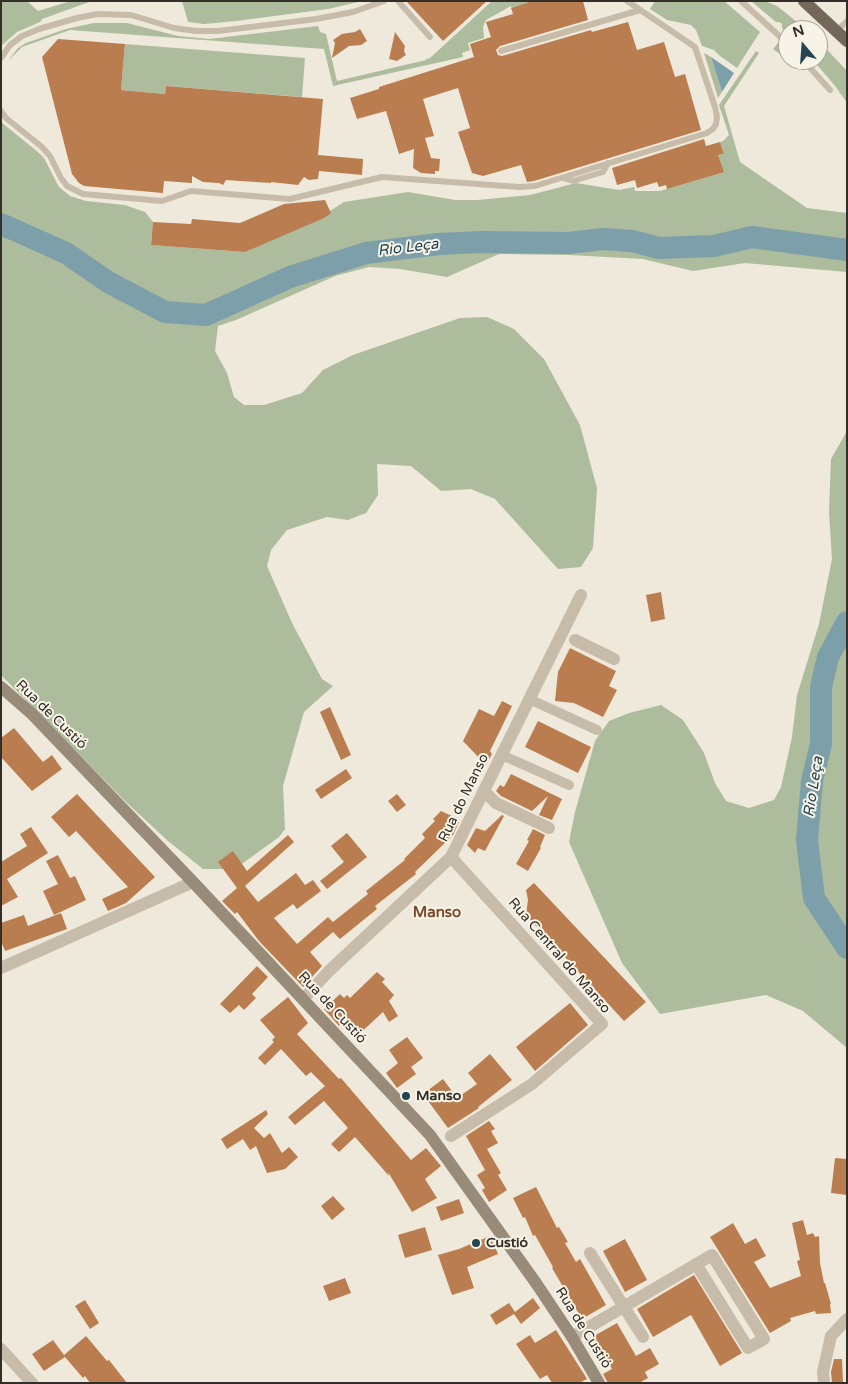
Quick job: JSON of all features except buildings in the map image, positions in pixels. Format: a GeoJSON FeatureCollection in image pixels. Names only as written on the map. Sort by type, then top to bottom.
{"type":"FeatureCollection","features":[{"type":"Feature","properties":{"kind":"main road"},"geometry":{"type":"LineString","coordinates":[[804,1],[847,41]]}},
{"type":"Feature","properties":{"kind":"main road","name":"Rua de Custió"},"geometry":{"type":"LineString","coordinates":[[1,687],[32,714],[193,882],[430,1135],[536,1282],[599,1383]]}},
{"type":"Feature","properties":{"kind":"street","name":"Rua do Manso"},"geometry":{"type":"LineString","coordinates":[[303,999],[329,971],[452,858],[530,699],[567,637],[580,595]]}},
{"type":"Feature","properties":{"kind":"street"},"geometry":{"type":"LineString","coordinates":[[567,637],[614,659]]}},
{"type":"Feature","properties":{"kind":"street"},"geometry":{"type":"LineString","coordinates":[[530,699],[597,730]]}},
{"type":"Feature","properties":{"kind":"street"},"geometry":{"type":"LineString","coordinates":[[502,754],[569,785]]}},
{"type":"Feature","properties":{"kind":"street"},"geometry":{"type":"LineString","coordinates":[[484,790],[496,803],[549,828]]}},
{"type":"Feature","properties":{"kind":"street","name":"Rua Central do Manso"},"geometry":{"type":"LineString","coordinates":[[451,1136],[532,1084],[602,1024],[452,858]]}},
{"type":"Feature","properties":{"kind":"street"},"geometry":{"type":"LineString","coordinates":[[2,966],[193,882]]}},
{"type":"Feature","properties":{"kind":"street"},"geometry":{"type":"LineString","coordinates":[[590,1254],[625,1306],[643,1337]]}},
{"type":"Feature","properties":{"kind":"street"},"geometry":{"type":"LineString","coordinates":[[572,1337],[712,1254],[764,1339],[748,1348],[696,1264]]}},
{"type":"Feature","properties":{"kind":"street"},"geometry":{"type":"LineString","coordinates":[[824,1383],[823,1372],[831,1336],[847,1319]]}},
{"type":"Feature","properties":{"kind":"street"},"geometry":{"type":"LineString","coordinates":[[1,1349],[32,1383]]}},
{"type":"Feature","properties":{"kind":"lane"},"geometry":{"type":"LineString","coordinates":[[1,58],[10,45],[22,36],[77,18],[97,14],[131,16],[174,28],[218,31],[344,14],[384,1]]}},
{"type":"Feature","properties":{"kind":"lane"},"geometry":{"type":"LineString","coordinates":[[398,1],[430,37]]}},
{"type":"Feature","properties":{"kind":"lane"},"geometry":{"type":"LineString","coordinates":[[1,111],[6,118],[42,147],[50,156],[67,186],[83,194],[162,201],[191,191],[290,199],[376,178],[519,187],[535,186],[707,133],[716,124],[715,107],[695,47],[627,1]]}},
{"type":"Feature","properties":{"kind":"lane"},"geometry":{"type":"LineString","coordinates":[[740,1],[778,35]]}},
{"type":"Feature","properties":{"kind":"lane"},"geometry":{"type":"LineString","coordinates":[[501,51],[640,10]]}},
{"type":"Feature","properties":{"kind":"lane"},"geometry":{"type":"LineString","coordinates":[[837,31],[847,21]]}},
{"type":"Feature","properties":{"kind":"lane"},"geometry":{"type":"LineString","coordinates":[[812,70],[830,90]]}},
{"type":"Feature","properties":{"kind":"green space"},"geometry":{"type":"Polygon","coordinates":[[[1,1],[27,1],[38,11],[71,1],[92,1],[42,19],[40,22],[17,32],[1,46],[1,1]]]}},
{"type":"Feature","properties":{"kind":"green space"},"geometry":{"type":"Polygon","coordinates":[[[182,1],[362,1],[328,9],[204,24],[188,22],[182,1]]]}},
{"type":"Feature","properties":{"kind":"green space"},"geometry":{"type":"Polygon","coordinates":[[[492,1],[532,1],[511,8],[511,6],[486,20],[483,27],[484,38],[468,43],[470,50],[462,53],[463,57],[333,86],[324,49],[70,30],[22,47],[8,61],[18,48],[26,43],[66,29],[94,23],[127,23],[178,36],[209,39],[318,26],[320,32],[326,34],[337,81],[430,58],[492,1]]]}},
{"type":"Feature","properties":{"kind":"green space"},"geometry":{"type":"Polygon","coordinates":[[[655,1],[724,1],[760,32],[737,68],[714,50],[702,46],[696,30],[691,25],[667,20],[650,9],[655,1]]]}},
{"type":"Feature","properties":{"kind":"green space"},"geometry":{"type":"Polygon","coordinates":[[[751,1],[765,1],[777,6],[794,20],[778,20],[776,22],[751,1]]]}},
{"type":"Feature","properties":{"kind":"green space"},"geometry":{"type":"Polygon","coordinates":[[[778,43],[778,53],[773,49],[778,43]]]}},
{"type":"Feature","properties":{"kind":"green space"},"geometry":{"type":"Polygon","coordinates":[[[125,44],[305,58],[302,97],[166,86],[165,94],[121,90],[125,44]]]}},
{"type":"Feature","properties":{"kind":"green space"},"geometry":{"type":"Polygon","coordinates":[[[756,51],[759,53],[724,106],[740,162],[807,208],[847,213],[847,272],[745,263],[693,271],[643,259],[499,254],[447,277],[400,269],[369,267],[335,276],[236,320],[218,326],[215,351],[227,373],[234,397],[244,405],[264,405],[302,393],[323,370],[353,355],[460,318],[487,317],[514,329],[544,359],[580,425],[597,488],[593,548],[581,567],[558,569],[495,499],[471,489],[441,491],[411,466],[377,464],[378,495],[366,513],[348,520],[327,517],[287,530],[271,550],[267,566],[292,623],[322,679],[333,686],[304,712],[283,786],[285,829],[279,837],[235,869],[203,869],[168,841],[127,803],[1,675],[1,122],[44,158],[59,187],[70,196],[86,201],[125,205],[145,212],[153,222],[151,245],[245,252],[330,211],[344,202],[408,192],[455,200],[477,200],[530,195],[576,183],[619,190],[634,187],[635,191],[660,191],[723,172],[718,155],[724,154],[720,142],[729,135],[719,105],[756,51]]]}},
{"type":"Feature","properties":{"kind":"green space"},"geometry":{"type":"Polygon","coordinates":[[[828,51],[847,71],[847,103],[822,70],[828,70],[828,51]]]}},
{"type":"Feature","properties":{"kind":"green space"},"geometry":{"type":"Polygon","coordinates":[[[704,53],[711,57],[722,92],[718,98],[704,53]]]}},
{"type":"Feature","properties":{"kind":"green space"},"geometry":{"type":"Polygon","coordinates":[[[847,431],[847,1048],[803,1011],[766,995],[660,1014],[622,963],[569,842],[575,812],[595,741],[609,721],[629,713],[661,705],[683,720],[704,753],[715,783],[726,801],[749,808],[774,800],[781,787],[792,737],[797,695],[819,624],[832,559],[829,512],[831,459],[847,431]]]}},
{"type":"Feature","properties":{"kind":"water"},"geometry":{"type":"Polygon","coordinates":[[[711,57],[734,73],[722,92],[711,57]]]}},
{"type":"Feature","properties":{"kind":"waterway","name":"Rio Leça"},"geometry":{"type":"LineString","coordinates":[[1,224],[66,253],[108,282],[165,312],[206,315],[290,277],[366,253],[439,244],[480,242],[568,243],[604,239],[632,241],[659,248],[714,246],[752,237],[847,250]]}},
{"type":"Feature","properties":{"kind":"waterway","name":"Rio Leça"},"geometry":{"type":"LineString","coordinates":[[847,622],[828,657],[821,687],[821,744],[812,781],[807,840],[814,898],[847,948]]}},
{"type":"Feature","properties":{"kind":"place","name":"Manso"},"geometry":{"type":"Point","coordinates":[406,1096]}},
{"type":"Feature","properties":{"kind":"place","name":"Custió"},"geometry":{"type":"Point","coordinates":[476,1243]}},
{"type":"Feature","properties":{"kind":"district","name":"Manso"},"geometry":{"type":"Point","coordinates":[437,913]}}]}
